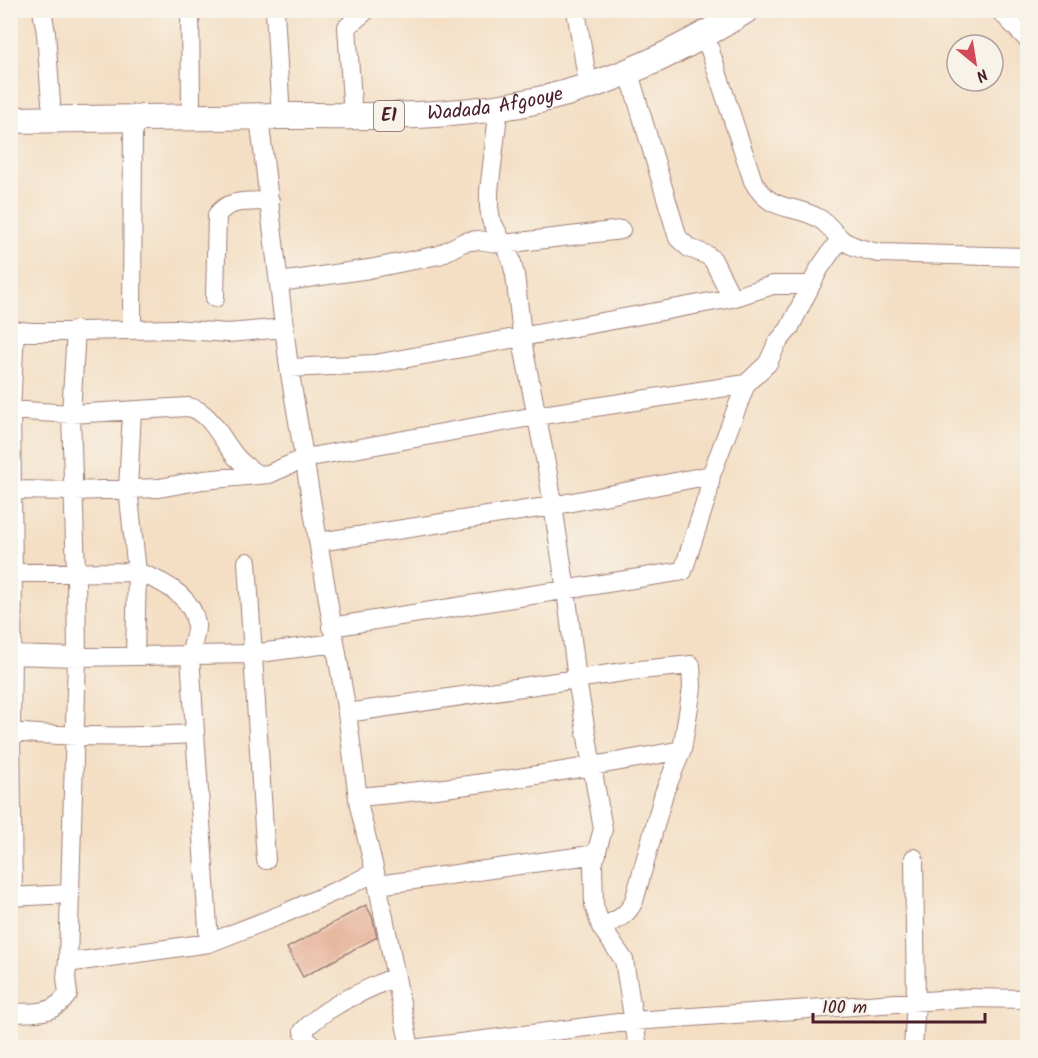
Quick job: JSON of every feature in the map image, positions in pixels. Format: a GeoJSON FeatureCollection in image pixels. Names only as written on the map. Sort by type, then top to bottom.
{"type":"FeatureCollection","features":[{"type":"Feature","properties":{"kind":"highway","name":"Wadada Afgooye"},"geometry":{"type":"LineString","coordinates":[[10,104],[352,101],[473,95],[586,72],[635,53],[689,27],[715,10]]}},
{"type":"Feature","properties":{"kind":"highway","name":"Wadada Afgooye"},"geometry":{"type":"LineString","coordinates":[[10,120],[412,116],[540,100],[629,73],[670,55],[746,10]]}},
{"type":"Feature","properties":{"kind":"street"},"geometry":{"type":"LineString","coordinates":[[42,10],[51,103]]}},
{"type":"Feature","properties":{"kind":"street"},"geometry":{"type":"LineString","coordinates":[[190,10],[191,102]]}},
{"type":"Feature","properties":{"kind":"street"},"geometry":{"type":"LineString","coordinates":[[275,10],[280,101]]}},
{"type":"Feature","properties":{"kind":"street"},"geometry":{"type":"LineString","coordinates":[[352,101],[347,27],[367,10]]}},
{"type":"Feature","properties":{"kind":"street"},"geometry":{"type":"LineString","coordinates":[[576,10],[586,72]]}},
{"type":"Feature","properties":{"kind":"street"},"geometry":{"type":"LineString","coordinates":[[999,10],[1028,40]]}},
{"type":"Feature","properties":{"kind":"street"},"geometry":{"type":"LineString","coordinates":[[705,35],[757,188],[763,196],[777,205],[821,219],[833,229],[840,239],[862,249],[879,253],[1028,257]]}},
{"type":"Feature","properties":{"kind":"street"},"geometry":{"type":"LineString","coordinates":[[629,73],[678,238],[689,248],[713,260],[732,298]]}},
{"type":"Feature","properties":{"kind":"street"},"geometry":{"type":"LineString","coordinates":[[499,106],[489,207],[492,220],[515,275],[523,337],[566,590],[577,680],[603,829],[593,866],[593,896],[602,927],[624,960],[638,1047]]}},
{"type":"Feature","properties":{"kind":"street"},"geometry":{"type":"LineString","coordinates":[[259,117],[289,368],[347,713],[358,797],[410,1047]]}},
{"type":"Feature","properties":{"kind":"street"},"geometry":{"type":"LineString","coordinates":[[132,330],[133,118]]}},
{"type":"Feature","properties":{"kind":"street"},"geometry":{"type":"LineString","coordinates":[[215,298],[217,216],[222,208],[232,203],[270,201]]}},
{"type":"Feature","properties":{"kind":"street"},"geometry":{"type":"LineString","coordinates":[[280,282],[369,269],[439,255],[464,242],[478,240],[503,244],[621,230]]}},
{"type":"Feature","properties":{"kind":"street"},"geometry":{"type":"LineString","coordinates":[[11,655],[76,657],[252,654],[333,635],[566,590],[683,571],[708,494],[711,475],[746,384],[768,363],[777,343],[789,329],[819,269],[840,239]]}},
{"type":"Feature","properties":{"kind":"street"},"geometry":{"type":"LineString","coordinates":[[289,368],[375,364],[732,298],[773,285],[810,285]]}},
{"type":"Feature","properties":{"kind":"street"},"geometry":{"type":"LineString","coordinates":[[70,894],[12,897],[11,410],[13,330],[32,332],[173,329],[228,333],[285,328]]}},
{"type":"Feature","properties":{"kind":"street"},"geometry":{"type":"LineString","coordinates":[[10,1014],[48,1011],[61,1005],[68,994],[66,977],[76,657],[71,414],[75,330]]}},
{"type":"Feature","properties":{"kind":"street"},"geometry":{"type":"LineString","coordinates":[[11,490],[74,491],[159,488],[203,480],[258,475],[280,470],[305,458],[536,416],[746,384]]}},
{"type":"Feature","properties":{"kind":"street"},"geometry":{"type":"LineString","coordinates":[[11,410],[71,414],[188,406],[197,408],[234,455],[258,475]]}},
{"type":"Feature","properties":{"kind":"street"},"geometry":{"type":"LineString","coordinates":[[132,411],[128,489],[136,572],[135,656]]}},
{"type":"Feature","properties":{"kind":"street"},"geometry":{"type":"LineString","coordinates":[[319,543],[552,506],[711,475]]}},
{"type":"Feature","properties":{"kind":"street"},"geometry":{"type":"LineString","coordinates":[[247,562],[266,860]]}},
{"type":"Feature","properties":{"kind":"street"},"geometry":{"type":"LineString","coordinates":[[12,573],[136,572],[151,577],[180,595],[194,617],[196,625],[190,656],[209,944]]}},
{"type":"Feature","properties":{"kind":"street"},"geometry":{"type":"LineString","coordinates":[[347,713],[577,680],[630,670],[691,665],[692,688],[682,750],[664,792],[634,902],[629,911],[618,921],[602,927]]}},
{"type":"Feature","properties":{"kind":"street"},"geometry":{"type":"LineString","coordinates":[[11,732],[74,737],[138,738],[194,734]]}},
{"type":"Feature","properties":{"kind":"street"},"geometry":{"type":"LineString","coordinates":[[358,797],[439,790],[592,767],[682,750]]}},
{"type":"Feature","properties":{"kind":"street"},"geometry":{"type":"LineString","coordinates":[[68,960],[74,962],[209,944],[352,884],[376,878],[597,854]]}},
{"type":"Feature","properties":{"kind":"street"},"geometry":{"type":"LineString","coordinates":[[913,1047],[916,1002],[914,858]]}},
{"type":"Feature","properties":{"kind":"street"},"geometry":{"type":"LineString","coordinates":[[318,1047],[308,1042],[303,1031],[312,1021],[334,1006],[396,976]]}},
{"type":"Feature","properties":{"kind":"street"},"geometry":{"type":"LineString","coordinates":[[420,1047],[634,1021],[969,999],[1028,999]]}},
{"type":"Feature","properties":{"kind":"building"},"geometry":{"type":"Polygon","coordinates":[[[366,905],[372,916],[377,937],[303,977],[287,948],[366,905]]]}}]}
